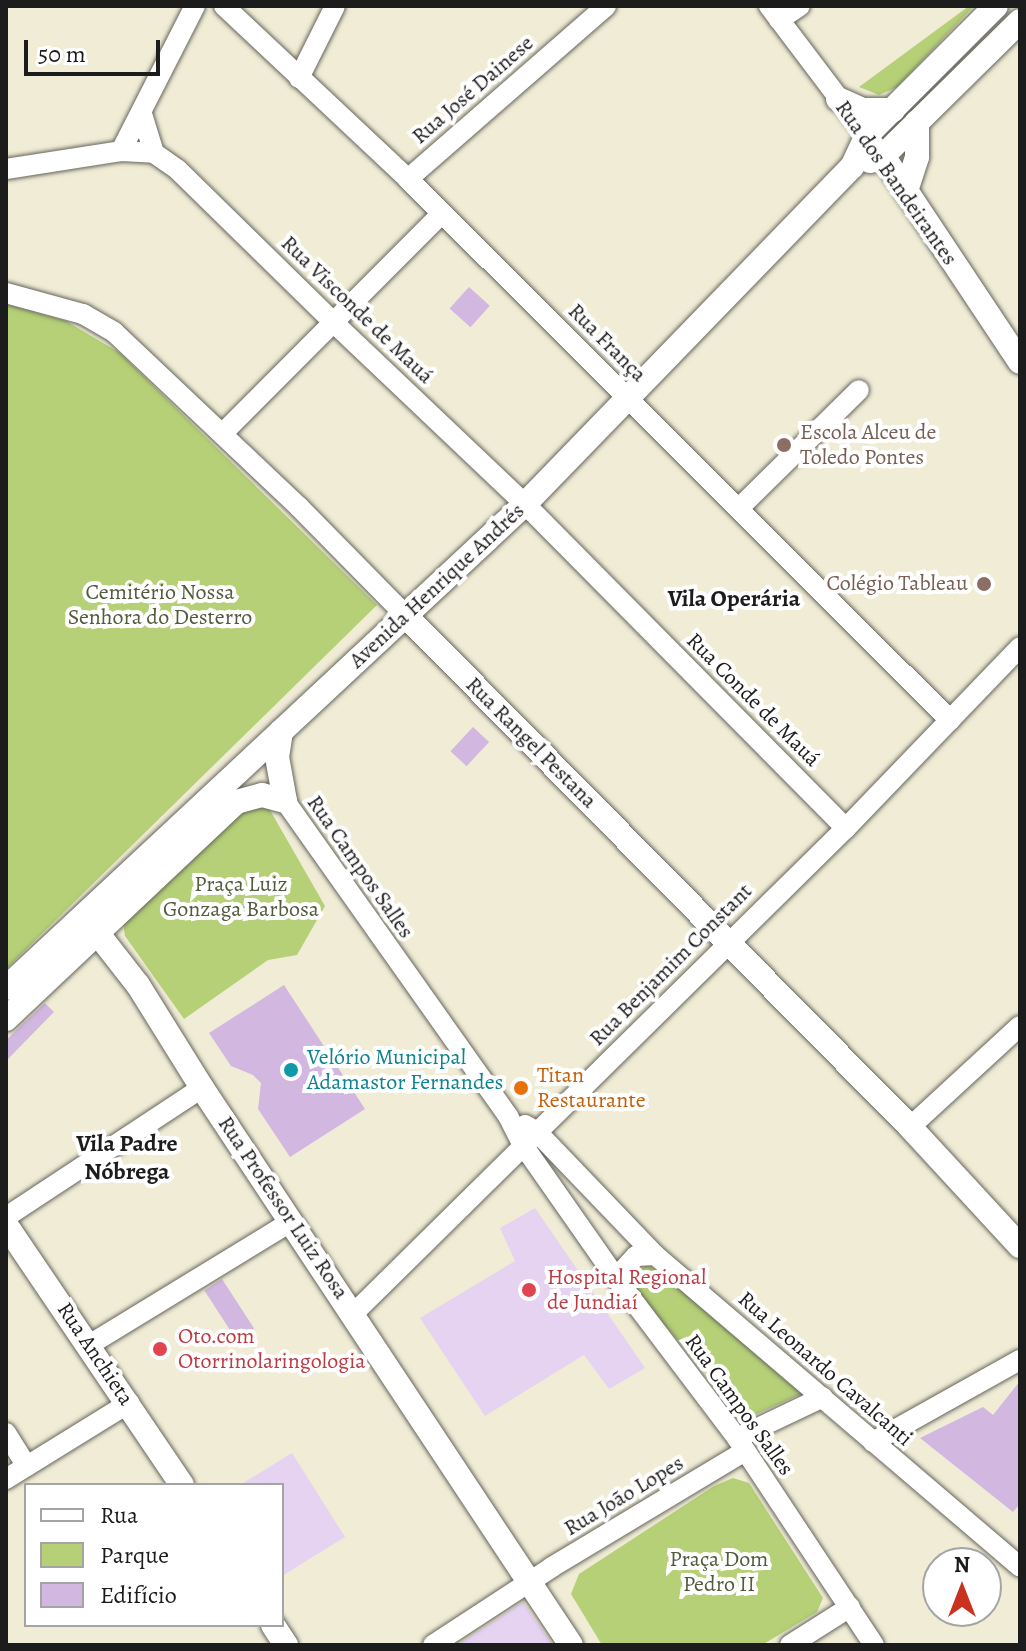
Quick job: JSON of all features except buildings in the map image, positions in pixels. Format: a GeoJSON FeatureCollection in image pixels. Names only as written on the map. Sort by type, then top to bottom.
{"type":"FeatureCollection","features":[{"type":"Feature","properties":{"kind":"main road","name":"Avenida Henrique Andrés"},"geometry":{"type":"LineString","coordinates":[[6,1019],[90,923],[281,731],[525,504],[852,167],[867,135],[996,6]]}},
{"type":"Feature","properties":{"kind":"main road"},"geometry":{"type":"LineString","coordinates":[[883,156],[1020,21]]}},
{"type":"Feature","properties":{"kind":"main road"},"geometry":{"type":"LineString","coordinates":[[838,99],[863,110],[898,105]]}},
{"type":"Feature","properties":{"kind":"main road"},"geometry":{"type":"LineString","coordinates":[[906,191],[917,157],[920,119]]}},
{"type":"Feature","properties":{"kind":"main road","name":"Avenida Henrique Andrés"},"geometry":{"type":"LineString","coordinates":[[852,167],[883,156]]}},
{"type":"Feature","properties":{"kind":"main road","name":"Rua dos Bandeirantes"},"geometry":{"type":"LineString","coordinates":[[883,156],[1020,362]]}},
{"type":"Feature","properties":{"kind":"main road","name":"Rua Rangel Pestana"},"geometry":{"type":"LineString","coordinates":[[405,615],[910,1127],[1020,1246]]}},
{"type":"Feature","properties":{"kind":"main road"},"geometry":{"type":"LineString","coordinates":[[281,731],[277,757],[285,801]]}},
{"type":"Feature","properties":{"kind":"main road","name":"Avenida Henrique Andrés"},"geometry":{"type":"LineString","coordinates":[[6,988],[236,802],[262,795],[285,801]]}},
{"type":"Feature","properties":{"kind":"main road","name":"Rua Professor Luiz Rosa"},"geometry":{"type":"LineString","coordinates":[[90,923],[138,985],[202,1088],[354,1313],[571,1645]]}},
{"type":"Feature","properties":{"kind":"main road","name":"Rua Anchieta"},"geometry":{"type":"LineString","coordinates":[[6,1225],[181,1483]]}},
{"type":"Feature","properties":{"kind":"main road"},"geometry":{"type":"LineString","coordinates":[[274,1627],[286,1645]]}},
{"type":"Feature","properties":{"kind":"street"},"geometry":{"type":"LineString","coordinates":[[121,151],[195,6]]}},
{"type":"Feature","properties":{"kind":"street","name":"Rua França"},"geometry":{"type":"LineString","coordinates":[[224,6],[408,179],[950,720]]}},
{"type":"Feature","properties":{"kind":"street"},"geometry":{"type":"LineString","coordinates":[[299,78],[335,6]]}},
{"type":"Feature","properties":{"kind":"street","name":"Rua José Dainese"},"geometry":{"type":"LineString","coordinates":[[408,179],[606,6]]}},
{"type":"Feature","properties":{"kind":"street"},"geometry":{"type":"LineString","coordinates":[[774,13],[800,6]]}},
{"type":"Feature","properties":{"kind":"street","name":"Rua dos Bandeirantes"},"geometry":{"type":"LineString","coordinates":[[774,13],[883,156]]}},
{"type":"Feature","properties":{"kind":"street"},"geometry":{"type":"LineString","coordinates":[[6,169],[121,151],[154,153],[142,114]]}},
{"type":"Feature","properties":{"kind":"street","name":"Rua Visconde de Mauá"},"geometry":{"type":"LineString","coordinates":[[154,153],[178,170],[525,504]]}},
{"type":"Feature","properties":{"kind":"street"},"geometry":{"type":"LineString","coordinates":[[222,434],[442,213]]}},
{"type":"Feature","properties":{"kind":"street","name":"Rua Rangel Pestana"},"geometry":{"type":"LineString","coordinates":[[6,293],[83,314],[114,332],[405,615]]}},
{"type":"Feature","properties":{"kind":"street"},"geometry":{"type":"LineString","coordinates":[[739,508],[859,390]]}},
{"type":"Feature","properties":{"kind":"street","name":"Rua Conde de Mauá"},"geometry":{"type":"LineString","coordinates":[[525,504],[846,828]]}},
{"type":"Feature","properties":{"kind":"street","name":"Rua Benjamim Constant"},"geometry":{"type":"LineString","coordinates":[[354,1313],[727,941],[846,828],[1020,647]]}},
{"type":"Feature","properties":{"kind":"street","name":"Rua Campos Salles"},"geometry":{"type":"LineString","coordinates":[[285,801],[508,1116],[530,1138],[616,1278],[741,1445],[874,1645]]}},
{"type":"Feature","properties":{"kind":"street"},"geometry":{"type":"LineString","coordinates":[[910,1127],[1020,1026]]}},
{"type":"Feature","properties":{"kind":"street"},"geometry":{"type":"LineString","coordinates":[[6,1217],[202,1088]]}},
{"type":"Feature","properties":{"kind":"street","name":"Rua Leonardo Cavalcanti"},"geometry":{"type":"LineString","coordinates":[[530,1138],[655,1255],[1020,1567]]}},
{"type":"Feature","properties":{"kind":"street"},"geometry":{"type":"LineString","coordinates":[[89,1345],[292,1221]]}},
{"type":"Feature","properties":{"kind":"street"},"geometry":{"type":"LineString","coordinates":[[616,1278],[636,1256],[655,1255]]}},
{"type":"Feature","properties":{"kind":"street"},"geometry":{"type":"LineString","coordinates":[[873,1442],[1020,1360]]}},
{"type":"Feature","properties":{"kind":"street","name":"Rua João Lopes"},"geometry":{"type":"LineString","coordinates":[[433,1645],[741,1445],[823,1397]]}},
{"type":"Feature","properties":{"kind":"street"},"geometry":{"type":"LineString","coordinates":[[6,1479],[129,1403]]}},
{"type":"Feature","properties":{"kind":"street"},"geometry":{"type":"LineString","coordinates":[[6,1433],[27,1466]]}},
{"type":"Feature","properties":{"kind":"street"},"geometry":{"type":"LineString","coordinates":[[790,1645],[850,1607]]}},
{"type":"Feature","properties":{"kind":"shaded area","name":"Hospital Regional de Jundiaí"},"geometry":{"type":"Polygon","coordinates":[[[535,1208],[645,1368],[609,1389],[584,1355],[485,1416],[420,1318],[515,1261],[500,1228],[535,1208]]]}},
{"type":"Feature","properties":{"kind":"shaded area"},"geometry":{"type":"Polygon","coordinates":[[[292,1453],[345,1537],[284,1575],[284,1483],[243,1483],[292,1453]]]}},
{"type":"Feature","properties":{"kind":"shaded area"},"geometry":{"type":"Polygon","coordinates":[[[523,1602],[553,1645],[457,1645],[523,1602]]]}},
{"type":"Feature","properties":{"kind":"green space"},"geometry":{"type":"Polygon","coordinates":[[[969,6],[974,6],[897,87],[879,95],[859,87],[969,6]]]}},
{"type":"Feature","properties":{"kind":"green space","name":"Cemitério Nossa Senhora do Desterro"},"geometry":{"type":"Polygon","coordinates":[[[6,304],[66,321],[120,353],[377,605],[6,969],[6,304]]]}},
{"type":"Feature","properties":{"kind":"green space","name":"Praça Luiz Gonzaga Barbosa"},"geometry":{"type":"Polygon","coordinates":[[[263,798],[325,906],[297,955],[268,960],[184,1019],[125,936],[123,922],[192,847],[263,798]]]}},
{"type":"Feature","properties":{"kind":"green space"},"geometry":{"type":"Polygon","coordinates":[[[647,1265],[663,1274],[803,1393],[746,1419],[630,1285],[629,1278],[647,1265]]]}},
{"type":"Feature","properties":{"kind":"green space","name":"Praça Dom Pedro II"},"geometry":{"type":"Polygon","coordinates":[[[733,1478],[749,1483],[823,1598],[817,1612],[762,1645],[602,1645],[571,1594],[579,1574],[714,1486],[733,1478]]]}},
{"type":"Feature","properties":{"kind":"place","name":"Escola Alceu de Toledo Pontes"},"geometry":{"type":"Point","coordinates":[784,445]}},
{"type":"Feature","properties":{"kind":"place","name":"Colégio Tableau"},"geometry":{"type":"Point","coordinates":[984,584]}},
{"type":"Feature","properties":{"kind":"place","name":"Velório Municipal Adamastor Fernandes"},"geometry":{"type":"Point","coordinates":[291,1070]}},
{"type":"Feature","properties":{"kind":"place","name":"Titan Restaurante"},"geometry":{"type":"Point","coordinates":[521,1088]}},
{"type":"Feature","properties":{"kind":"place","name":"Hospital Regional de Jundiaí"},"geometry":{"type":"Point","coordinates":[529,1290]}},
{"type":"Feature","properties":{"kind":"place","name":"Oto.com Otorrinolaringologia"},"geometry":{"type":"Point","coordinates":[160,1349]}},
{"type":"Feature","properties":{"kind":"district","name":"Vila Operária"},"geometry":{"type":"Point","coordinates":[734,599]}},
{"type":"Feature","properties":{"kind":"district","name":"Vila Padre Nóbrega"},"geometry":{"type":"Point","coordinates":[127,1158]}}]}
